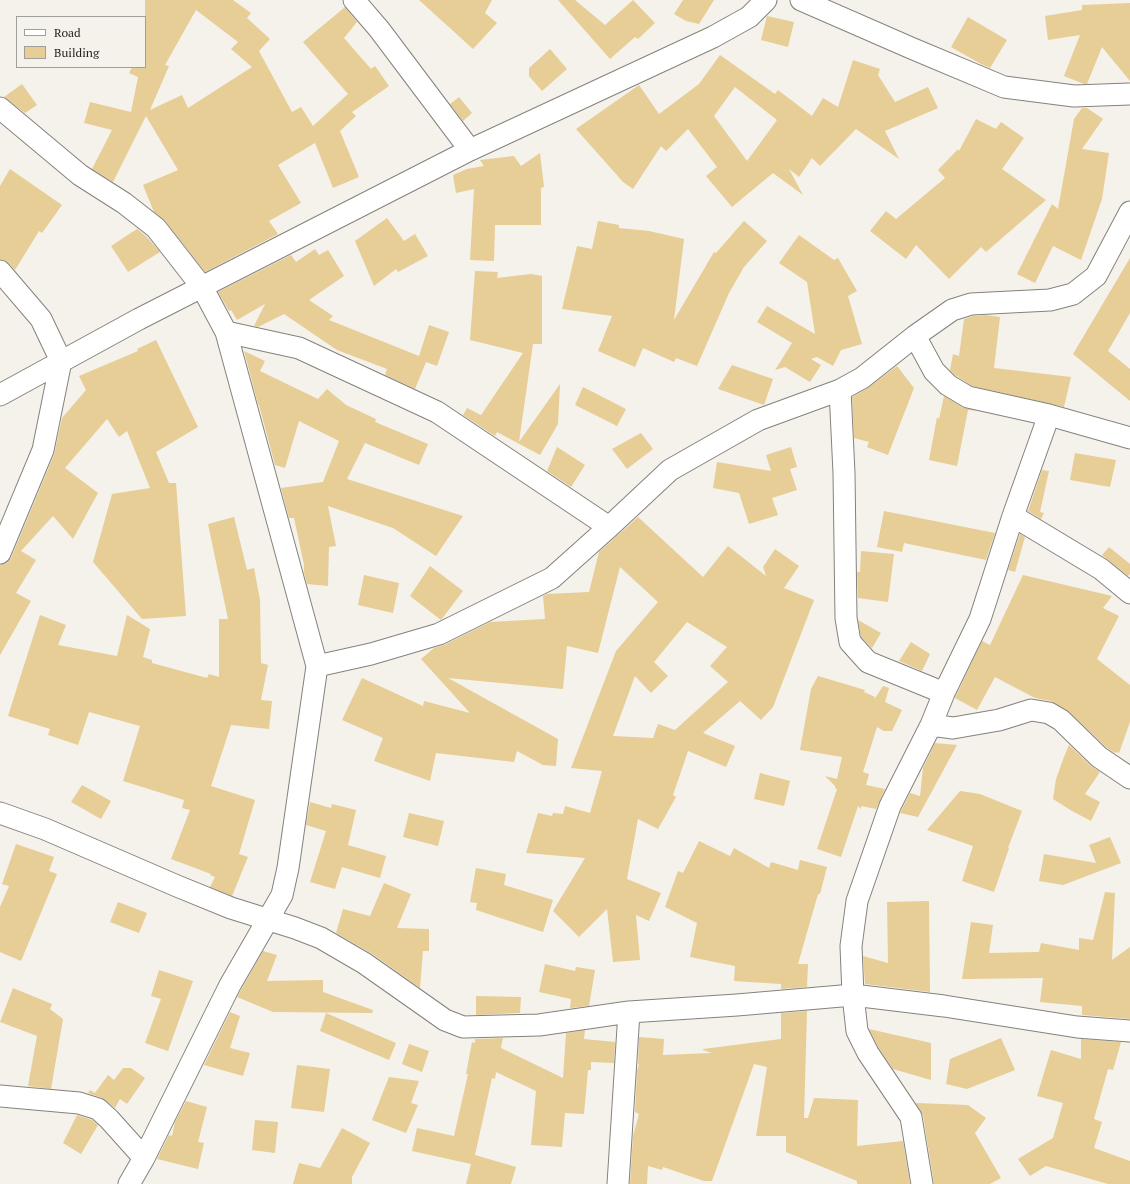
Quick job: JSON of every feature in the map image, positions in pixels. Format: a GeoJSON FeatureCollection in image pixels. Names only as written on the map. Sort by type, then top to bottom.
{"type":"FeatureCollection","features":[{"type":"Feature","properties":{"kind":"street"},"geometry":{"type":"LineString","coordinates":[[354,0],[378,29],[470,150]]}},
{"type":"Feature","properties":{"kind":"street"},"geometry":{"type":"LineString","coordinates":[[0,395],[139,319],[470,150],[713,37],[749,17],[766,0]]}},
{"type":"Feature","properties":{"kind":"street"},"geometry":{"type":"LineString","coordinates":[[801,0],[1004,87],[1074,96],[1130,94]]}},
{"type":"Feature","properties":{"kind":"street"},"geometry":{"type":"LineString","coordinates":[[0,108],[80,175],[124,203],[156,228],[202,287],[226,332],[317,666],[288,868],[282,895],[230,985],[144,1158],[129,1184]]}},
{"type":"Feature","properties":{"kind":"street"},"geometry":{"type":"LineString","coordinates":[[317,666],[371,654],[439,634],[552,578],[670,470],[758,420],[840,390],[862,378],[915,336],[952,310],[971,304],[1050,300],[1073,294],[1096,276],[1130,213]]}},
{"type":"Feature","properties":{"kind":"street"},"geometry":{"type":"LineString","coordinates":[[0,271],[41,319],[61,361],[43,450],[0,553]]}},
{"type":"Feature","properties":{"kind":"street"},"geometry":{"type":"LineString","coordinates":[[226,332],[299,348],[437,412],[609,527]]}},
{"type":"Feature","properties":{"kind":"street"},"geometry":{"type":"LineString","coordinates":[[915,336],[934,371],[948,385],[968,397],[1049,415],[1130,438]]}},
{"type":"Feature","properties":{"kind":"street"},"geometry":{"type":"LineString","coordinates":[[840,390],[844,473],[846,618],[850,642],[868,662],[944,693]]}},
{"type":"Feature","properties":{"kind":"street"},"geometry":{"type":"LineString","coordinates":[[922,1184],[911,1117],[879,1071],[865,1048],[857,1030],[853,995],[851,946],[857,901],[890,806],[931,725],[944,693],[980,619],[1013,516],[1049,415]]}},
{"type":"Feature","properties":{"kind":"street"},"geometry":{"type":"LineString","coordinates":[[1013,516],[1101,569],[1130,593]]}},
{"type":"Feature","properties":{"kind":"street"},"geometry":{"type":"LineString","coordinates":[[931,725],[953,728],[999,720],[1031,710],[1049,712],[1061,720],[1099,757],[1130,778]]}},
{"type":"Feature","properties":{"kind":"street"},"geometry":{"type":"LineString","coordinates":[[0,813],[45,829],[230,908],[269,919],[321,938],[364,963],[445,1020],[463,1027],[539,1025],[629,1012],[853,995],[944,1006],[1077,1027],[1130,1031]]}},
{"type":"Feature","properties":{"kind":"street"},"geometry":{"type":"LineString","coordinates":[[618,1184],[629,1012]]}},
{"type":"Feature","properties":{"kind":"street"},"geometry":{"type":"LineString","coordinates":[[0,1096],[79,1103],[98,1110],[109,1119],[144,1158]]}},
{"type":"Feature","properties":{"kind":"building"},"geometry":{"type":"Polygon","coordinates":[[[145,0],[233,0],[251,13],[247,18],[270,39],[259,51],[292,112],[301,107],[313,126],[348,94],[303,42],[345,7],[357,22],[344,38],[371,69],[375,66],[389,86],[352,112],[356,116],[340,131],[359,177],[333,188],[315,143],[278,165],[301,203],[269,221],[278,234],[205,272],[165,221],[154,212],[143,185],[178,170],[146,116],[113,182],[92,169],[112,130],[84,123],[90,102],[131,112],[138,77],[129,73],[132,68],[146,68],[145,0]],[[196,10],[165,65],[169,66],[150,110],[182,95],[188,108],[252,67],[231,49],[238,42],[196,10]]]}},
{"type":"Feature","properties":{"kind":"building"},"geometry":{"type":"Polygon","coordinates":[[[419,0],[492,0],[485,13],[497,23],[473,49],[419,0]]]}},
{"type":"Feature","properties":{"kind":"building"},"geometry":{"type":"Polygon","coordinates":[[[558,0],[575,0],[605,25],[633,0],[655,23],[638,39],[635,37],[610,59],[558,0]]]}},
{"type":"Feature","properties":{"kind":"building"},"geometry":{"type":"Polygon","coordinates":[[[683,0],[714,0],[699,24],[686,21],[674,14],[683,0]]]}},
{"type":"Feature","properties":{"kind":"building"},"geometry":{"type":"Polygon","coordinates":[[[1130,3],[1130,81],[1102,47],[1087,84],[1064,76],[1080,35],[1048,40],[1045,16],[1082,10],[1082,5],[1130,3]]]}},
{"type":"Feature","properties":{"kind":"building"},"geometry":{"type":"Polygon","coordinates":[[[767,16],[794,22],[788,47],[761,40],[767,16]]]}},
{"type":"Feature","properties":{"kind":"building"},"geometry":{"type":"Polygon","coordinates":[[[968,17],[1007,40],[990,68],[951,47],[968,17]]]}},
{"type":"Feature","properties":{"kind":"building"},"geometry":{"type":"Polygon","coordinates":[[[550,49],[567,69],[542,91],[529,76],[529,68],[550,49]]]}},
{"type":"Feature","properties":{"kind":"building"},"geometry":{"type":"Polygon","coordinates":[[[720,55],[775,94],[778,90],[812,116],[823,98],[838,107],[853,60],[880,69],[878,75],[895,102],[928,87],[938,108],[885,131],[899,159],[856,129],[820,166],[812,158],[799,177],[789,169],[803,195],[773,173],[732,207],[706,176],[717,167],[688,129],[666,151],[661,146],[633,189],[623,182],[576,129],[639,85],[659,114],[699,84],[720,55]],[[735,87],[714,116],[747,161],[777,120],[735,87]]]}},
{"type":"Feature","properties":{"kind":"building"},"geometry":{"type":"Polygon","coordinates":[[[22,84],[37,105],[25,113],[4,97],[22,84]]]}},
{"type":"Feature","properties":{"kind":"building"},"geometry":{"type":"Polygon","coordinates":[[[459,97],[472,113],[463,121],[450,104],[459,97]]]}},
{"type":"Feature","properties":{"kind":"building"},"geometry":{"type":"Polygon","coordinates":[[[1082,108],[1087,108],[1103,119],[1082,149],[1109,153],[1102,199],[1081,260],[1053,246],[1035,283],[1017,274],[1052,204],[1058,209],[1074,119],[1082,108]]]}},
{"type":"Feature","properties":{"kind":"building"},"geometry":{"type":"Polygon","coordinates":[[[976,119],[996,129],[1001,122],[1024,138],[1002,169],[1046,200],[986,252],[981,247],[949,279],[916,245],[906,259],[870,231],[886,211],[896,219],[945,178],[938,170],[958,149],[959,151],[976,119]]]}},
{"type":"Feature","properties":{"kind":"building"},"geometry":{"type":"Polygon","coordinates":[[[540,153],[544,187],[541,188],[541,225],[495,225],[494,261],[470,260],[474,189],[456,193],[453,175],[467,169],[484,166],[480,160],[514,156],[521,166],[540,153]]]}},
{"type":"Feature","properties":{"kind":"building"},"geometry":{"type":"Polygon","coordinates":[[[10,169],[62,205],[42,233],[39,231],[15,270],[9,263],[0,259],[0,186],[10,169]]]}},
{"type":"Feature","properties":{"kind":"building"},"geometry":{"type":"Polygon","coordinates":[[[387,218],[404,241],[415,234],[428,256],[398,272],[396,269],[374,286],[355,241],[387,218]]]}},
{"type":"Feature","properties":{"kind":"building"},"geometry":{"type":"Polygon","coordinates":[[[598,221],[619,225],[619,228],[649,231],[684,239],[674,320],[714,252],[716,253],[744,221],[767,241],[744,267],[729,293],[697,366],[676,358],[674,362],[643,348],[635,367],[598,351],[612,316],[562,309],[577,246],[592,249],[598,221]]]}},
{"type":"Feature","properties":{"kind":"building"},"geometry":{"type":"Polygon","coordinates":[[[137,229],[147,237],[160,252],[128,272],[111,246],[137,229]]]}},
{"type":"Feature","properties":{"kind":"building"},"geometry":{"type":"Polygon","coordinates":[[[799,235],[834,260],[838,258],[857,291],[848,296],[862,344],[841,350],[833,366],[817,357],[811,359],[821,365],[810,382],[785,367],[775,370],[792,343],[757,322],[767,306],[815,334],[807,282],[779,263],[799,235]]]}},
{"type":"Feature","properties":{"kind":"building"},"geometry":{"type":"Polygon","coordinates":[[[315,249],[319,255],[328,250],[344,276],[309,300],[333,316],[329,320],[419,356],[429,325],[449,332],[437,366],[426,362],[415,389],[385,375],[387,369],[337,350],[284,314],[258,327],[254,326],[265,304],[237,320],[231,310],[229,311],[218,292],[291,255],[296,262],[315,249]]]}},
{"type":"Feature","properties":{"kind":"building"},"geometry":{"type":"Polygon","coordinates":[[[1130,258],[1130,313],[1108,351],[1130,369],[1130,401],[1073,354],[1130,258]]]}},
{"type":"Feature","properties":{"kind":"building"},"geometry":{"type":"Polygon","coordinates":[[[475,271],[498,272],[497,278],[531,274],[542,276],[542,344],[533,344],[519,442],[560,384],[558,424],[540,455],[497,432],[495,436],[463,415],[467,408],[481,415],[523,353],[470,340],[475,271]]]}},
{"type":"Feature","properties":{"kind":"building"},"geometry":{"type":"Polygon","coordinates":[[[986,315],[1000,317],[994,368],[1071,377],[1064,407],[972,386],[950,370],[953,354],[959,356],[964,319],[973,316],[986,315]]]}},
{"type":"Feature","properties":{"kind":"building"},"geometry":{"type":"Polygon","coordinates":[[[156,340],[198,427],[156,452],[169,483],[176,483],[186,616],[142,619],[93,562],[112,494],[150,488],[127,431],[119,437],[107,419],[65,468],[98,493],[73,539],[53,516],[21,551],[36,560],[16,593],[31,601],[0,655],[0,565],[7,563],[11,558],[54,455],[62,418],[86,390],[79,376],[138,351],[137,349],[156,340]]]}},
{"type":"Feature","properties":{"kind":"building"},"geometry":{"type":"Polygon","coordinates":[[[244,351],[265,361],[260,371],[318,399],[327,389],[346,405],[376,419],[375,422],[428,444],[419,465],[365,443],[347,479],[463,516],[436,556],[393,528],[328,506],[336,546],[329,547],[328,586],[307,584],[294,518],[289,518],[281,488],[323,482],[339,441],[299,421],[285,468],[275,465],[244,351]]]}},
{"type":"Feature","properties":{"kind":"building"},"geometry":{"type":"Polygon","coordinates":[[[732,365],[773,379],[764,405],[718,389],[732,365]]]}},
{"type":"Feature","properties":{"kind":"building"},"geometry":{"type":"Polygon","coordinates":[[[897,366],[914,388],[888,455],[867,447],[869,442],[854,438],[852,397],[869,387],[897,366]]]}},
{"type":"Feature","properties":{"kind":"building"},"geometry":{"type":"Polygon","coordinates":[[[583,387],[626,409],[617,426],[575,405],[583,387]]]}},
{"type":"Feature","properties":{"kind":"building"},"geometry":{"type":"Polygon","coordinates":[[[944,396],[962,407],[978,411],[968,410],[957,466],[929,460],[937,417],[939,419],[944,396]]]}},
{"type":"Feature","properties":{"kind":"building"},"geometry":{"type":"Polygon","coordinates":[[[641,433],[653,449],[627,469],[612,449],[641,433]]]}},
{"type":"Feature","properties":{"kind":"building"},"geometry":{"type":"Polygon","coordinates":[[[557,447],[585,465],[571,487],[547,471],[557,447]]]}},
{"type":"Feature","properties":{"kind":"building"},"geometry":{"type":"Polygon","coordinates":[[[791,447],[797,467],[790,469],[797,490],[772,498],[778,515],[749,524],[739,493],[713,488],[717,462],[771,471],[766,455],[791,447]]]}},
{"type":"Feature","properties":{"kind":"building"},"geometry":{"type":"Polygon","coordinates":[[[1075,453],[1116,460],[1110,487],[1070,480],[1075,453]]]}},
{"type":"Feature","properties":{"kind":"building"},"geometry":{"type":"Polygon","coordinates":[[[1042,470],[1049,471],[1040,512],[1044,513],[1041,519],[1028,511],[1042,470]]]}},
{"type":"Feature","properties":{"kind":"building"},"geometry":{"type":"Polygon","coordinates":[[[884,511],[995,533],[986,560],[904,543],[902,552],[877,547],[884,511]]]}},
{"type":"Feature","properties":{"kind":"building"},"geometry":{"type":"Polygon","coordinates":[[[234,517],[247,570],[254,568],[260,600],[261,663],[268,665],[261,700],[272,701],[269,729],[231,725],[211,786],[255,800],[239,854],[248,857],[232,896],[210,887],[215,877],[210,875],[211,874],[171,859],[190,810],[182,808],[184,800],[123,781],[140,726],[89,712],[78,745],[48,735],[50,729],[8,716],[40,615],[66,625],[58,645],[117,656],[127,615],[150,629],[143,657],[152,660],[152,663],[207,678],[209,674],[219,677],[219,619],[228,619],[208,524],[234,517]]]}},
{"type":"Feature","properties":{"kind":"building"},"geometry":{"type":"Polygon","coordinates":[[[638,517],[703,577],[728,546],[766,576],[763,567],[775,549],[799,566],[784,588],[814,600],[773,707],[761,720],[740,701],[703,733],[735,746],[726,767],[688,751],[673,795],[676,797],[658,829],[638,819],[627,879],[661,893],[649,921],[636,915],[640,960],[613,962],[607,909],[579,937],[553,911],[585,858],[526,853],[538,813],[552,816],[553,813],[563,814],[565,806],[590,813],[602,771],[571,768],[616,651],[658,602],[620,567],[598,653],[567,646],[563,689],[448,678],[558,739],[556,766],[543,765],[517,751],[514,762],[436,753],[430,781],[374,761],[383,738],[342,720],[362,678],[423,706],[424,701],[470,713],[421,659],[434,648],[444,645],[490,622],[545,619],[543,596],[547,594],[589,592],[599,552],[638,517]],[[687,622],[654,662],[668,676],[651,693],[635,676],[613,736],[653,738],[658,724],[675,730],[728,682],[710,666],[727,647],[687,622]]]}},
{"type":"Feature","properties":{"kind":"building"},"geometry":{"type":"Polygon","coordinates":[[[1020,534],[1025,537],[1015,572],[1008,570],[1020,534]]]}},
{"type":"Feature","properties":{"kind":"building"},"geometry":{"type":"Polygon","coordinates":[[[1109,547],[1130,564],[1130,574],[1128,576],[1102,555],[1109,547]]]}},
{"type":"Feature","properties":{"kind":"building"},"geometry":{"type":"Polygon","coordinates":[[[861,551],[894,554],[888,602],[858,598],[857,572],[860,572],[861,551]]]}},
{"type":"Feature","properties":{"kind":"building"},"geometry":{"type":"Polygon","coordinates":[[[430,566],[463,591],[441,620],[410,596],[430,566]]]}},
{"type":"Feature","properties":{"kind":"building"},"geometry":{"type":"Polygon","coordinates":[[[364,575],[399,583],[393,613],[358,605],[364,575]]]}},
{"type":"Feature","properties":{"kind":"building"},"geometry":{"type":"Polygon","coordinates":[[[1023,575],[1112,596],[1103,608],[1119,616],[1097,659],[1130,685],[1130,722],[1119,753],[1115,753],[1107,748],[1067,710],[1051,701],[1035,698],[995,677],[977,710],[955,698],[982,641],[990,645],[1023,575]]]}},
{"type":"Feature","properties":{"kind":"building"},"geometry":{"type":"Polygon","coordinates":[[[858,620],[881,633],[872,648],[861,637],[858,620]]]}},
{"type":"Feature","properties":{"kind":"building"},"geometry":{"type":"Polygon","coordinates":[[[911,642],[930,654],[922,671],[899,661],[911,642]]]}},
{"type":"Feature","properties":{"kind":"building"},"geometry":{"type":"Polygon","coordinates":[[[818,676],[865,690],[864,692],[875,697],[874,700],[883,686],[889,688],[885,702],[902,710],[892,731],[884,731],[877,727],[863,772],[869,774],[866,785],[885,789],[876,809],[861,806],[861,809],[858,806],[841,857],[817,849],[837,789],[825,776],[837,779],[842,757],[800,750],[811,689],[818,676]]]}},
{"type":"Feature","properties":{"kind":"building"},"geometry":{"type":"Polygon","coordinates":[[[935,743],[957,745],[918,817],[900,813],[910,793],[920,796],[923,768],[935,743]]]}},
{"type":"Feature","properties":{"kind":"building"},"geometry":{"type":"Polygon","coordinates":[[[1069,745],[1091,766],[1100,772],[1085,794],[1100,802],[1091,821],[1053,799],[1056,779],[1069,745]]]}},
{"type":"Feature","properties":{"kind":"building"},"geometry":{"type":"Polygon","coordinates":[[[760,773],[790,781],[784,806],[754,799],[760,773]]]}},
{"type":"Feature","properties":{"kind":"building"},"geometry":{"type":"Polygon","coordinates":[[[82,785],[111,801],[101,819],[71,802],[82,785]]]}},
{"type":"Feature","properties":{"kind":"building"},"geometry":{"type":"Polygon","coordinates":[[[960,791],[980,794],[1022,811],[994,892],[962,881],[973,846],[927,830],[960,791]]]}},
{"type":"Feature","properties":{"kind":"building"},"geometry":{"type":"Polygon","coordinates":[[[310,802],[331,808],[332,804],[356,810],[348,845],[386,856],[380,878],[342,867],[335,889],[310,882],[326,831],[306,825],[310,802]]]}},
{"type":"Feature","properties":{"kind":"building"},"geometry":{"type":"Polygon","coordinates":[[[409,813],[444,821],[438,846],[403,837],[409,813]]]}},
{"type":"Feature","properties":{"kind":"building"},"geometry":{"type":"Polygon","coordinates":[[[1110,837],[1121,863],[1063,885],[1039,881],[1044,854],[1096,863],[1089,845],[1110,837]]]}},
{"type":"Feature","properties":{"kind":"building"},"geometry":{"type":"Polygon","coordinates":[[[699,841],[730,856],[734,848],[769,868],[771,862],[798,870],[800,860],[827,867],[798,964],[808,964],[807,987],[781,989],[781,984],[734,981],[735,966],[690,957],[697,923],[665,907],[678,871],[683,873],[699,841]]]}},
{"type":"Feature","properties":{"kind":"building"},"geometry":{"type":"Polygon","coordinates":[[[16,844],[54,857],[49,871],[57,874],[21,961],[0,952],[0,907],[9,886],[2,884],[16,844]]]}},
{"type":"Feature","properties":{"kind":"building"},"geometry":{"type":"Polygon","coordinates":[[[476,868],[506,874],[504,885],[553,900],[543,932],[476,910],[477,903],[470,902],[476,868]]]}},
{"type":"Feature","properties":{"kind":"building"},"geometry":{"type":"Polygon","coordinates":[[[384,883],[411,894],[397,928],[429,929],[429,951],[423,951],[420,988],[371,953],[336,933],[343,909],[370,916],[384,883]]]}},
{"type":"Feature","properties":{"kind":"building"},"geometry":{"type":"Polygon","coordinates":[[[1105,892],[1115,893],[1112,960],[1130,947],[1130,1019],[1082,1015],[1082,1006],[1040,1002],[1043,978],[962,979],[971,922],[993,925],[989,953],[1039,952],[1041,943],[1079,950],[1079,938],[1093,940],[1105,892]]]}},
{"type":"Feature","properties":{"kind":"building"},"geometry":{"type":"Polygon","coordinates":[[[929,901],[930,992],[865,984],[863,956],[888,963],[887,902],[929,901]]]}},
{"type":"Feature","properties":{"kind":"building"},"geometry":{"type":"Polygon","coordinates":[[[118,902],[147,913],[139,933],[110,922],[118,902]]]}},
{"type":"Feature","properties":{"kind":"building"},"geometry":{"type":"Polygon","coordinates":[[[263,951],[277,955],[267,981],[323,980],[323,992],[373,1010],[372,1013],[273,1012],[237,997],[263,951]]]}},
{"type":"Feature","properties":{"kind":"building"},"geometry":{"type":"Polygon","coordinates":[[[545,964],[575,971],[576,967],[595,970],[589,1006],[570,1008],[571,999],[539,992],[545,964]]]}},
{"type":"Feature","properties":{"kind":"building"},"geometry":{"type":"Polygon","coordinates":[[[159,970],[193,981],[168,1051],[145,1043],[161,999],[151,996],[159,970]]]}},
{"type":"Feature","properties":{"kind":"building"},"geometry":{"type":"Polygon","coordinates":[[[13,988],[52,1004],[50,1009],[63,1019],[51,1089],[28,1086],[37,1036],[0,1022],[13,988]]]}},
{"type":"Feature","properties":{"kind":"building"},"geometry":{"type":"Polygon","coordinates":[[[476,996],[521,997],[520,1013],[476,1015],[476,996]]]}},
{"type":"Feature","properties":{"kind":"building"},"geometry":{"type":"Polygon","coordinates":[[[807,1011],[804,1118],[808,1118],[814,1098],[858,1100],[857,1146],[903,1141],[910,1184],[857,1184],[857,1181],[786,1152],[786,1136],[756,1136],[767,1067],[754,1064],[712,1181],[704,1181],[663,1167],[662,1170],[648,1166],[647,1184],[630,1184],[633,1136],[639,1114],[635,1112],[637,1072],[639,1064],[639,1037],[664,1039],[663,1055],[712,1053],[703,1049],[781,1039],[781,1013],[807,1011]]]}},
{"type":"Feature","properties":{"kind":"building"},"geometry":{"type":"Polygon","coordinates":[[[230,1012],[240,1016],[230,1048],[250,1053],[243,1076],[204,1065],[230,1012]]]}},
{"type":"Feature","properties":{"kind":"building"},"geometry":{"type":"Polygon","coordinates":[[[326,1013],[396,1043],[389,1060],[320,1031],[326,1013]]]}},
{"type":"Feature","properties":{"kind":"building"},"geometry":{"type":"Polygon","coordinates":[[[869,1029],[931,1043],[931,1080],[893,1069],[878,1047],[869,1029]]]}},
{"type":"Feature","properties":{"kind":"building"},"geometry":{"type":"Polygon","coordinates":[[[585,1030],[584,1039],[615,1042],[614,1063],[591,1062],[591,1070],[588,1070],[584,1114],[565,1113],[562,1147],[531,1145],[536,1091],[496,1072],[495,1079],[492,1078],[475,1155],[516,1167],[511,1184],[466,1184],[471,1164],[412,1151],[417,1128],[454,1136],[468,1074],[466,1074],[472,1042],[475,1043],[475,1039],[503,1038],[501,1048],[563,1078],[566,1033],[585,1030]]]}},
{"type":"Feature","properties":{"kind":"building"},"geometry":{"type":"Polygon","coordinates":[[[1001,1038],[1015,1070],[967,1089],[946,1084],[950,1059],[1001,1038]]]}},
{"type":"Feature","properties":{"kind":"building"},"geometry":{"type":"Polygon","coordinates":[[[1081,1039],[1121,1042],[1113,1070],[1108,1069],[1094,1119],[1102,1122],[1094,1148],[1130,1161],[1130,1184],[1108,1184],[1046,1166],[1030,1176],[1018,1159],[1053,1138],[1063,1103],[1037,1096],[1051,1050],[1081,1059],[1081,1039]]]}},
{"type":"Feature","properties":{"kind":"building"},"geometry":{"type":"Polygon","coordinates":[[[409,1044],[429,1051],[422,1072],[402,1064],[409,1044]]]}},
{"type":"Feature","properties":{"kind":"building"},"geometry":{"type":"Polygon","coordinates":[[[297,1065],[330,1069],[324,1112],[291,1108],[297,1065]]]}},
{"type":"Feature","properties":{"kind":"building"},"geometry":{"type":"Polygon","coordinates":[[[123,1068],[131,1068],[145,1078],[127,1104],[120,1099],[115,1108],[102,1098],[88,1093],[90,1090],[95,1093],[108,1075],[114,1080],[123,1068]]]}},
{"type":"Feature","properties":{"kind":"building"},"geometry":{"type":"Polygon","coordinates":[[[389,1077],[419,1081],[411,1103],[418,1105],[406,1133],[372,1120],[389,1077]]]}},
{"type":"Feature","properties":{"kind":"building"},"geometry":{"type":"Polygon","coordinates":[[[186,1101],[207,1107],[198,1142],[204,1143],[198,1169],[157,1159],[169,1135],[172,1136],[175,1122],[186,1101]]]}},
{"type":"Feature","properties":{"kind":"building"},"geometry":{"type":"Polygon","coordinates":[[[916,1103],[968,1105],[986,1118],[975,1133],[1001,1178],[990,1184],[934,1184],[923,1115],[916,1103]]]}},
{"type":"Feature","properties":{"kind":"building"},"geometry":{"type":"Polygon","coordinates":[[[77,1115],[92,1120],[98,1125],[81,1154],[63,1143],[77,1115]]]}},
{"type":"Feature","properties":{"kind":"building"},"geometry":{"type":"Polygon","coordinates":[[[255,1120],[278,1122],[275,1153],[252,1150],[255,1120]]]}},
{"type":"Feature","properties":{"kind":"building"},"geometry":{"type":"Polygon","coordinates":[[[342,1128],[370,1143],[352,1177],[352,1184],[293,1184],[299,1163],[320,1168],[342,1128]]]}}]}
